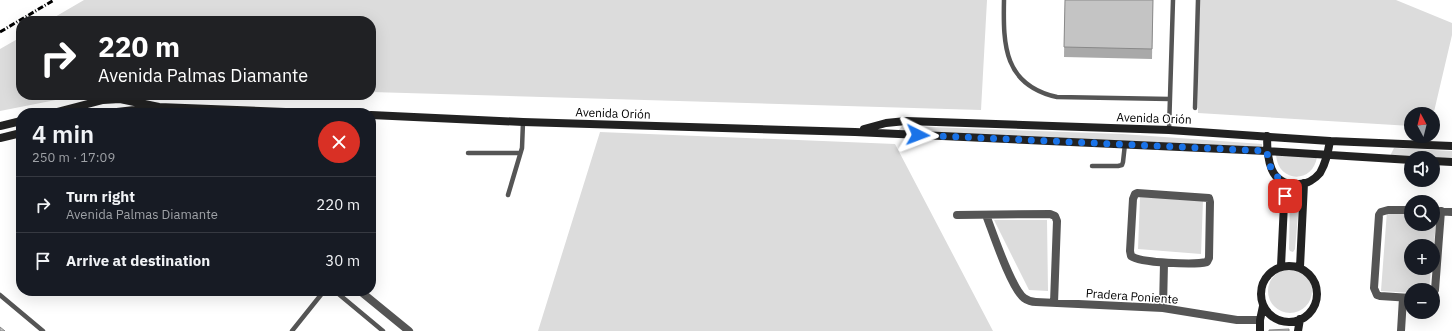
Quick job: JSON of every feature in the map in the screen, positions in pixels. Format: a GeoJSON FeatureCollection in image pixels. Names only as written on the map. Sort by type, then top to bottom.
{"type":"FeatureCollection","features":[{"type":"Feature","properties":{"kind":"street"},"geometry":{"type":"LineString","coordinates":[[72,108],[103,100]]}},
{"type":"Feature","properties":{"kind":"street"},"geometry":{"type":"LineString","coordinates":[[126,100],[159,107],[184,108]]}},
{"type":"Feature","properties":{"kind":"street"},"geometry":{"type":"LineString","coordinates":[[131,101],[139,108]]}},
{"type":"Feature","properties":{"kind":"street"},"geometry":{"type":"LineString","coordinates":[[155,108],[159,107]]}},
{"type":"Feature","properties":{"kind":"street","name":"Avenida Orión"},"geometry":{"type":"LineString","coordinates":[[376,115],[523,122],[855,132],[1267,151],[1404,160]]}},
{"type":"Feature","properties":{"kind":"street","name":"Avenida Orión"},"geometry":{"type":"LineString","coordinates":[[855,132],[886,123],[906,121],[1169,130],[1330,141],[1452,146]]}},
{"type":"Feature","properties":{"kind":"street"},"geometry":{"type":"LineString","coordinates":[[0,126],[16,122]]}},
{"type":"Feature","properties":{"kind":"street"},"geometry":{"type":"LineString","coordinates":[[0,138],[16,134]]}},
{"type":"Feature","properties":{"kind":"street"},"geometry":{"type":"LineString","coordinates":[[1267,136],[1268,158],[1274,174],[1278,179],[1293,185],[1311,181],[1319,174],[1327,155],[1330,141]]}},
{"type":"Feature","properties":{"kind":"street"},"geometry":{"type":"LineString","coordinates":[[1440,161],[1452,162]]}},
{"type":"Feature","properties":{"kind":"street"},"geometry":{"type":"LineString","coordinates":[[1281,266],[1286,183]]}},
{"type":"Feature","properties":{"kind":"street"},"geometry":{"type":"LineString","coordinates":[[1300,268],[1304,183]]}},
{"type":"Feature","properties":{"kind":"street"},"geometry":{"type":"LineString","coordinates":[[1140,193],[1209,198],[1208,260],[1204,262],[1164,263],[1135,259],[1131,256],[1133,199],[1135,194],[1140,193]]}},
{"type":"Feature","properties":{"kind":"street"},"geometry":{"type":"LineString","coordinates":[[1404,210],[1384,210],[1381,212],[1378,220],[1374,288],[1377,295],[1380,296],[1404,298]]}},
{"type":"Feature","properties":{"kind":"street"},"geometry":{"type":"LineString","coordinates":[[1440,211],[1452,212]]}},
{"type":"Feature","properties":{"kind":"street","name":"Pradera Poniente"},"geometry":{"type":"LineString","coordinates":[[986,214],[1014,284],[1026,300],[1036,302],[1163,308],[1237,320],[1260,320]]}},
{"type":"Feature","properties":{"kind":"street"},"geometry":{"type":"LineString","coordinates":[[957,215],[1050,214],[1055,216],[1057,221],[1054,303]]}},
{"type":"Feature","properties":{"kind":"street"},"geometry":{"type":"LineString","coordinates":[[1435,283],[1436,231]]}},
{"type":"Feature","properties":{"kind":"street"},"geometry":{"type":"LineString","coordinates":[[1163,308],[1164,263]]}},
{"type":"Feature","properties":{"kind":"street"},"geometry":{"type":"LineString","coordinates":[[1260,331],[1260,320],[1263,306],[1260,291],[1262,283],[1272,271],[1281,266],[1300,268],[1310,275],[1317,293],[1316,300],[1310,311],[1300,319],[1294,321],[1279,320],[1273,317],[1263,306]]}},
{"type":"Feature","properties":{"kind":"street"},"geometry":{"type":"LineString","coordinates":[[366,296],[409,331]]}},
{"type":"Feature","properties":{"kind":"street"},"geometry":{"type":"LineString","coordinates":[[1401,331],[1404,314]]}},
{"type":"Feature","properties":{"kind":"street"},"geometry":{"type":"LineString","coordinates":[[1298,331],[1300,319]]}},
{"type":"Feature","properties":{"kind":"lane"},"geometry":{"type":"LineString","coordinates":[[1004,0],[1006,50],[1012,68],[1024,83],[1044,94],[1057,97],[1170,99]]}},
{"type":"Feature","properties":{"kind":"lane"},"geometry":{"type":"LineString","coordinates":[[1169,130],[1173,0]]}},
{"type":"Feature","properties":{"kind":"lane"},"geometry":{"type":"LineString","coordinates":[[1195,108],[1198,0]]}},
{"type":"Feature","properties":{"kind":"lane"},"geometry":{"type":"LineString","coordinates":[[508,195],[522,148],[523,122]]}},
{"type":"Feature","properties":{"kind":"lane"},"geometry":{"type":"LineString","coordinates":[[1092,166],[1122,165],[1125,144]]}},
{"type":"Feature","properties":{"kind":"lane"},"geometry":{"type":"LineString","coordinates":[[468,153],[520,153]]}},
{"type":"Feature","properties":{"kind":"lane"},"geometry":{"type":"LineString","coordinates":[[0,295],[43,331]]}},
{"type":"Feature","properties":{"kind":"lane"},"geometry":{"type":"LineString","coordinates":[[292,331],[320,296]]}},
{"type":"Feature","properties":{"kind":"lane"},"geometry":{"type":"LineString","coordinates":[[341,296],[383,331]]}},
{"type":"Feature","properties":{"kind":"shaded area"},"geometry":{"type":"Polygon","coordinates":[[[84,0],[987,0],[981,110],[376,92],[376,16],[57,16],[84,0]]]}},
{"type":"Feature","properties":{"kind":"shaded area"},"geometry":{"type":"Polygon","coordinates":[[[1198,0],[1396,0],[1452,23],[1452,35],[1435,107],[1404,107],[1404,126],[1198,113],[1198,0]]]}},
{"type":"Feature","properties":{"kind":"shaded area"},"geometry":{"type":"Polygon","coordinates":[[[16,40],[16,100],[56,100],[0,111],[0,49],[16,40]]]}},
{"type":"Feature","properties":{"kind":"shaded area"},"geometry":{"type":"Polygon","coordinates":[[[902,126],[1122,134],[1262,144],[1262,149],[898,131],[902,126]]]}},
{"type":"Feature","properties":{"kind":"shaded area"},"geometry":{"type":"Polygon","coordinates":[[[600,132],[895,144],[993,331],[538,331],[600,132]]]}},
{"type":"Feature","properties":{"kind":"shaded area"},"geometry":{"type":"Polygon","coordinates":[[[1394,148],[1452,151],[1452,160],[1440,159],[1440,151],[1404,151],[1404,157],[1390,156],[1394,148]]]}},
{"type":"Feature","properties":{"kind":"shaded area"},"geometry":{"type":"Polygon","coordinates":[[[1276,155],[1317,157],[1314,166],[1309,172],[1303,176],[1296,177],[1283,171],[1278,164],[1276,155]]]}},
{"type":"Feature","properties":{"kind":"shaded area"},"geometry":{"type":"Polygon","coordinates":[[[1290,192],[1295,194],[1300,193],[1295,249],[1293,252],[1289,249],[1290,192]]]}},
{"type":"Feature","properties":{"kind":"shaded area"},"geometry":{"type":"Polygon","coordinates":[[[1140,197],[1203,200],[1201,254],[1138,249],[1140,197]]]}},
{"type":"Feature","properties":{"kind":"shaded area"},"geometry":{"type":"Polygon","coordinates":[[[1387,211],[1404,212],[1404,231],[1435,231],[1434,239],[1404,239],[1404,275],[1430,275],[1430,283],[1404,283],[1404,293],[1381,291],[1387,211]]]}},
{"type":"Feature","properties":{"kind":"shaded area"},"geometry":{"type":"Polygon","coordinates":[[[994,220],[1047,220],[1048,291],[1029,290],[994,220]]]}},
{"type":"Feature","properties":{"kind":"shaded area"},"geometry":{"type":"Polygon","coordinates":[[[1286,269],[1294,269],[1306,275],[1312,287],[1312,295],[1306,307],[1294,313],[1286,313],[1274,307],[1268,295],[1268,287],[1274,275],[1286,269]]]}},
{"type":"Feature","properties":{"kind":"building"},"geometry":{"type":"Polygon","coordinates":[[[1065,0],[1153,0],[1152,49],[1064,47],[1065,0]]]}},
{"type":"Feature","properties":{"kind":"building"},"geometry":{"type":"Polygon","coordinates":[[[1289,329],[1289,331],[1269,331],[1269,330],[1289,329]]]}},
{"type":"Feature","properties":{"kind":"railway"},"geometry":{"type":"LineString","coordinates":[[27,16],[54,0]]}},
{"type":"Feature","properties":{"kind":"railway"},"geometry":{"type":"LineString","coordinates":[[0,32],[16,23]]}},
{"type":"Feature","properties":{"kind":"route"},"geometry":{"type":"LineString","coordinates":[[918,135],[1267,151],[1270,166],[1274,174],[1278,179],[1286,183],[1285,196]]}}]}
